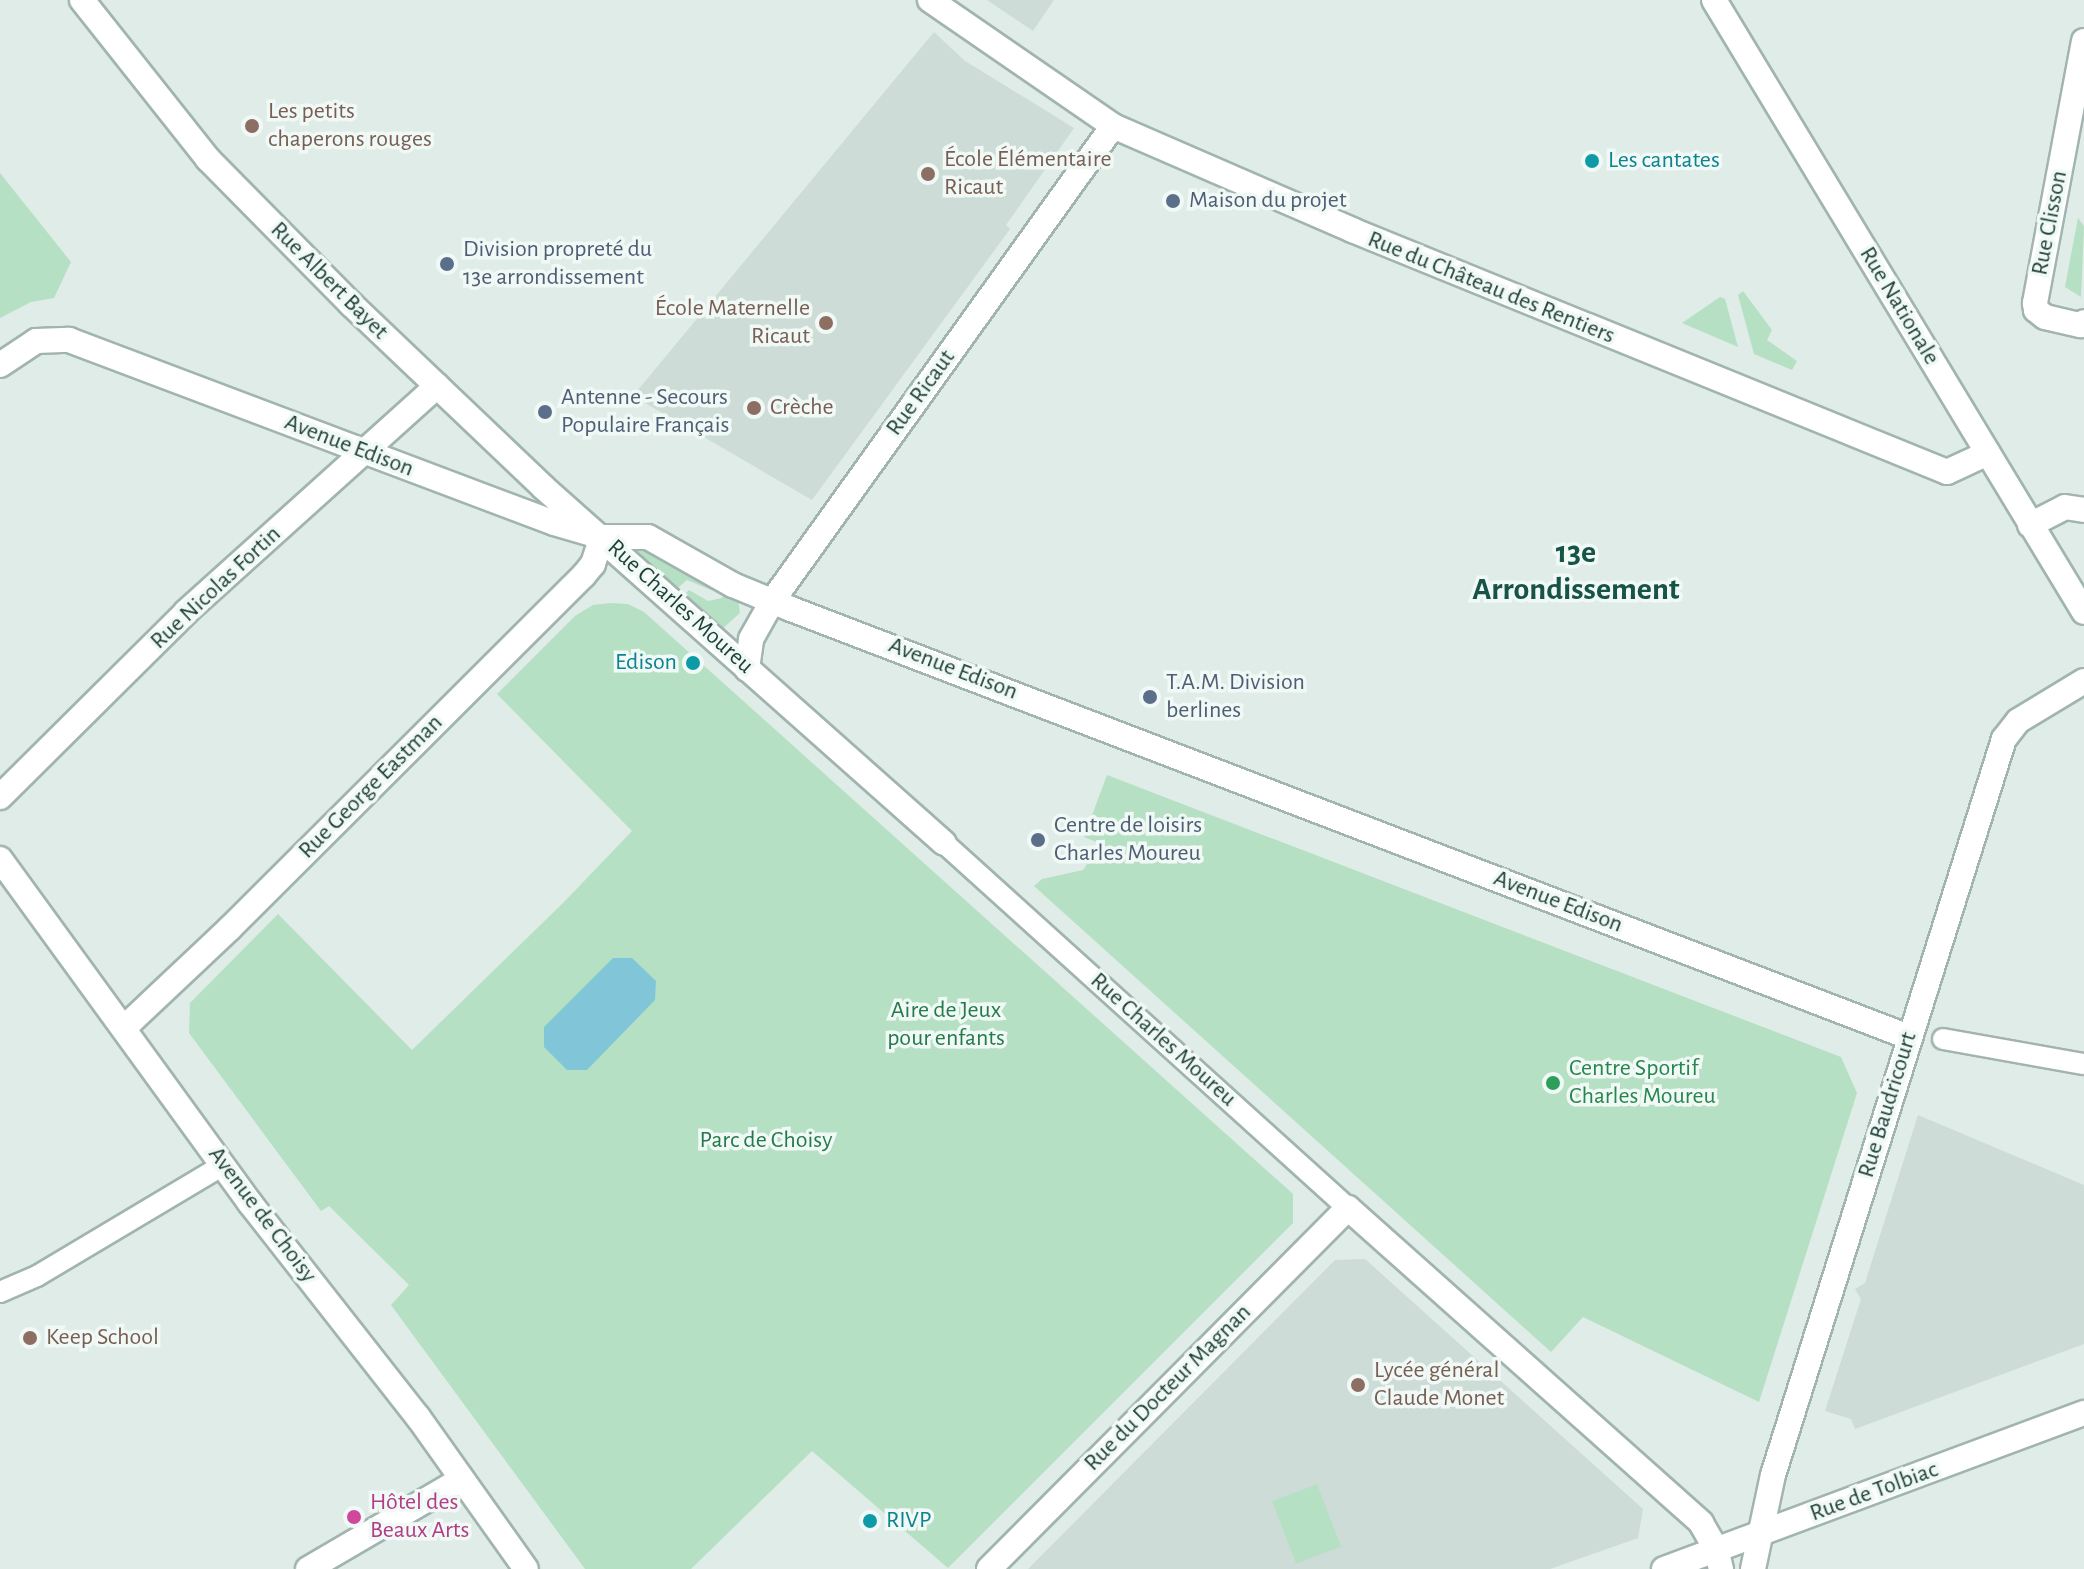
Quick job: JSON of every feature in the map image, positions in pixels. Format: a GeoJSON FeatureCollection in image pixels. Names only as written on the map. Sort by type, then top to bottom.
{"type":"FeatureCollection","features":[{"type":"Feature","properties":{"kind":"street","name":"Rue Albert Bayet"},"geometry":{"type":"LineString","coordinates":[[82,0],[208,159],[437,386],[543,487],[602,537]]}},
{"type":"Feature","properties":{"kind":"street","name":"Rue du Château des Rentiers"},"geometry":{"type":"LineString","coordinates":[[930,0],[1113,126],[1394,248],[1947,472],[1988,453]]}},
{"type":"Feature","properties":{"kind":"street","name":"Rue Nationale"},"geometry":{"type":"LineString","coordinates":[[1714,0],[2084,612]]}},
{"type":"Feature","properties":{"kind":"street","name":"Rue Clisson"},"geometry":{"type":"LineString","coordinates":[[2084,41],[2036,310],[2045,317],[2081,325],[2084,322]]}},
{"type":"Feature","properties":{"kind":"street","name":"Rue Ricaut"},"geometry":{"type":"LineString","coordinates":[[747,669],[751,639],[773,600],[1113,126]]}},
{"type":"Feature","properties":{"kind":"street","name":"Avenue Edison"},"geometry":{"type":"LineString","coordinates":[[0,365],[36,341],[69,340],[554,523],[602,537],[648,537],[733,585],[1909,1037]]}},
{"type":"Feature","properties":{"kind":"street","name":"Rue Nicolas Fortin"},"geometry":{"type":"LineString","coordinates":[[0,797],[186,612],[437,386]]}},
{"type":"Feature","properties":{"kind":"street"},"geometry":{"type":"LineString","coordinates":[[2030,525],[2065,507],[2084,510]]}},
{"type":"Feature","properties":{"kind":"street","name":"Rue Charles Moureu"},"geometry":{"type":"LineString","coordinates":[[602,537],[670,602],[944,843],[1701,1523],[1719,1559]]}},
{"type":"Feature","properties":{"kind":"street","name":"Rue George Eastman"},"geometry":{"type":"LineString","coordinates":[[125,1027],[229,929],[584,575],[593,564],[602,537]]}},
{"type":"Feature","properties":{"kind":"street","name":"Rue Baudricourt"},"geometry":{"type":"LineString","coordinates":[[1753,1569],[1773,1475],[2004,739],[2018,721],[2084,681]]}},
{"type":"Feature","properties":{"kind":"street","name":"Avenue de Choisy"},"geometry":{"type":"LineString","coordinates":[[0,859],[223,1165],[462,1479],[526,1569]]}},
{"type":"Feature","properties":{"kind":"street"},"geometry":{"type":"LineString","coordinates":[[1943,1039],[2084,1064]]}},
{"type":"Feature","properties":{"kind":"street"},"geometry":{"type":"LineString","coordinates":[[0,1292],[37,1276],[223,1165]]}},
{"type":"Feature","properties":{"kind":"street","name":"Rue du Docteur Magnan"},"geometry":{"type":"LineString","coordinates":[[989,1569],[1348,1208]]}},
{"type":"Feature","properties":{"kind":"street","name":"Rue de Tolbiac"},"geometry":{"type":"LineString","coordinates":[[1664,1569],[1719,1559],[1759,1534],[2084,1413]]}},
{"type":"Feature","properties":{"kind":"street"},"geometry":{"type":"LineString","coordinates":[[308,1569],[462,1479]]}},
{"type":"Feature","properties":{"kind":"shaded area"},"geometry":{"type":"Polygon","coordinates":[[[987,0],[1054,0],[1033,31],[987,0]]]}},
{"type":"Feature","properties":{"kind":"shaded area"},"geometry":{"type":"Polygon","coordinates":[[[934,32],[965,61],[1074,128],[1006,225],[1010,229],[812,500],[633,396],[934,32]]]}},
{"type":"Feature","properties":{"kind":"shaded area"},"geometry":{"type":"Polygon","coordinates":[[[1918,1115],[2084,1185],[2084,1344],[1855,1429],[1851,1419],[1825,1411],[1861,1299],[1855,1289],[1865,1283],[1918,1115]]]}},
{"type":"Feature","properties":{"kind":"shaded area","name":"Lycée général Claude Monet"},"geometry":{"type":"Polygon","coordinates":[[[1365,1259],[1643,1509],[1638,1538],[1550,1569],[1028,1569],[1335,1260],[1365,1259]]]}},
{"type":"Feature","properties":{"kind":"green space"},"geometry":{"type":"Polygon","coordinates":[[[0,173],[71,262],[54,298],[31,302],[0,318],[0,173]]]}},
{"type":"Feature","properties":{"kind":"green space"},"geometry":{"type":"Polygon","coordinates":[[[2078,218],[2084,226],[2081,297],[2065,287],[2078,218]]]}},
{"type":"Feature","properties":{"kind":"green space"},"geometry":{"type":"Polygon","coordinates":[[[1743,291],[1772,330],[1767,340],[1797,361],[1792,370],[1754,354],[1738,295],[1743,291]]]}},
{"type":"Feature","properties":{"kind":"green space"},"geometry":{"type":"Polygon","coordinates":[[[1720,297],[1725,299],[1738,347],[1682,323],[1720,297]]]}},
{"type":"Feature","properties":{"kind":"green space"},"geometry":{"type":"Polygon","coordinates":[[[639,546],[718,585],[711,590],[687,580],[672,593],[634,555],[639,546]]]}},
{"type":"Feature","properties":{"kind":"green space"},"geometry":{"type":"Polygon","coordinates":[[[689,590],[708,601],[722,598],[726,590],[738,599],[740,613],[721,630],[679,600],[689,590]]]}},
{"type":"Feature","properties":{"kind":"green space","name":"Parc de Choisy"},"geometry":{"type":"Polygon","coordinates":[[[628,604],[644,612],[1293,1194],[1293,1223],[948,1568],[812,1451],[691,1569],[585,1569],[391,1305],[409,1285],[329,1206],[321,1211],[189,1033],[190,1003],[278,914],[412,1050],[565,901],[632,831],[497,694],[575,616],[593,605],[628,604]]]}},
{"type":"Feature","properties":{"kind":"green space","name":"Centre Sportif Charles Moureu"},"geometry":{"type":"Polygon","coordinates":[[[1107,775],[1841,1057],[1857,1093],[1759,1402],[1583,1317],[1551,1352],[1034,886],[1042,879],[1083,870],[1095,852],[1101,854],[1104,845],[1084,837],[1107,775]]]}},
{"type":"Feature","properties":{"kind":"green space"},"geometry":{"type":"Polygon","coordinates":[[[1317,1484],[1341,1547],[1296,1564],[1272,1501],[1317,1484]]]}},
{"type":"Feature","properties":{"kind":"water"},"geometry":{"type":"Polygon","coordinates":[[[613,958],[632,958],[656,981],[655,1000],[587,1070],[567,1070],[544,1047],[544,1027],[613,958]]]}},
{"type":"Feature","properties":{"kind":"place","name":"Les petits chaperons rouges"},"geometry":{"type":"Point","coordinates":[252,126]}},
{"type":"Feature","properties":{"kind":"place","name":"Les cantates"},"geometry":{"type":"Point","coordinates":[1592,161]}},
{"type":"Feature","properties":{"kind":"place","name":"École Élémentaire Ricaut"},"geometry":{"type":"Point","coordinates":[928,174]}},
{"type":"Feature","properties":{"kind":"place","name":"Maison du projet"},"geometry":{"type":"Point","coordinates":[1173,201]}},
{"type":"Feature","properties":{"kind":"place","name":"Division propreté du 13e arrondissement"},"geometry":{"type":"Point","coordinates":[447,264]}},
{"type":"Feature","properties":{"kind":"place","name":"École Maternelle Ricaut"},"geometry":{"type":"Point","coordinates":[826,323]}},
{"type":"Feature","properties":{"kind":"place","name":"Crèche"},"geometry":{"type":"Point","coordinates":[754,408]}},
{"type":"Feature","properties":{"kind":"place","name":"Antenne - Secours Populaire Français"},"geometry":{"type":"Point","coordinates":[545,412]}},
{"type":"Feature","properties":{"kind":"place","name":"Edison"},"geometry":{"type":"Point","coordinates":[693,663]}},
{"type":"Feature","properties":{"kind":"place","name":"T.A.M. Division berlines"},"geometry":{"type":"Point","coordinates":[1150,697]}},
{"type":"Feature","properties":{"kind":"place","name":"Centre de loisirs Charles Moureu"},"geometry":{"type":"Point","coordinates":[1038,840]}},
{"type":"Feature","properties":{"kind":"place","name":"Centre Sportif Charles Moureu"},"geometry":{"type":"Point","coordinates":[1553,1083]}},
{"type":"Feature","properties":{"kind":"place","name":"Keep School"},"geometry":{"type":"Point","coordinates":[30,1338]}},
{"type":"Feature","properties":{"kind":"place","name":"Lycée général Claude Monet"},"geometry":{"type":"Point","coordinates":[1358,1385]}},
{"type":"Feature","properties":{"kind":"place","name":"Hôtel des Beaux Arts"},"geometry":{"type":"Point","coordinates":[354,1517]}},
{"type":"Feature","properties":{"kind":"place","name":"RIVP"},"geometry":{"type":"Point","coordinates":[870,1521]}},
{"type":"Feature","properties":{"kind":"district","name":"13e Arrondissement"},"geometry":{"type":"Point","coordinates":[1576,572]}},
{"type":"Feature","properties":{"kind":"park label","name":"Aire de Jeux pour enfants"},"geometry":{"type":"Point","coordinates":[946,1025]}}]}
